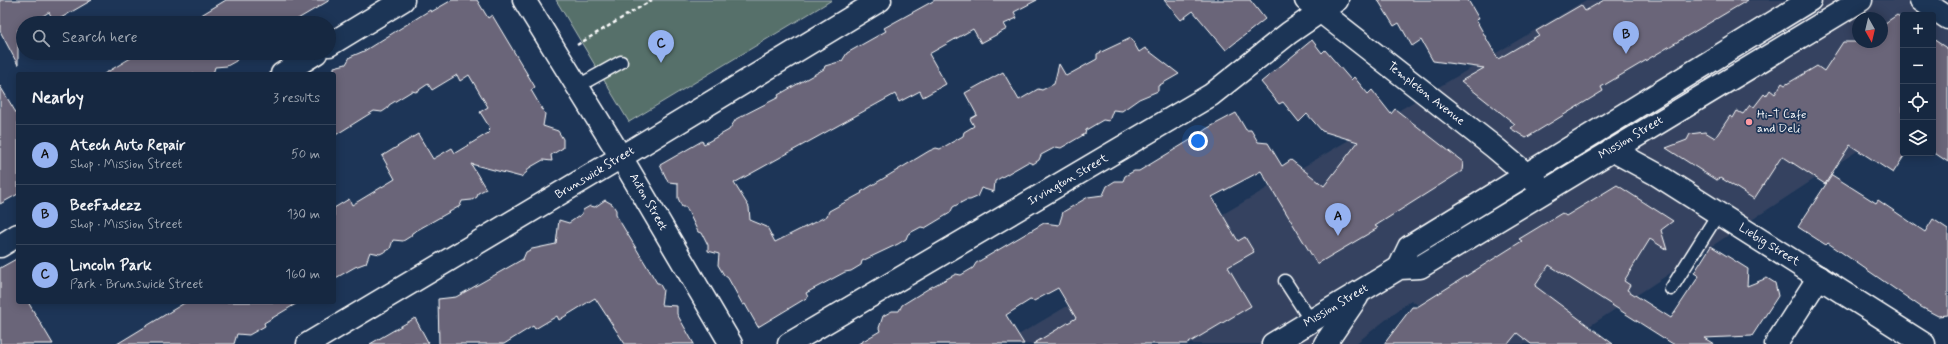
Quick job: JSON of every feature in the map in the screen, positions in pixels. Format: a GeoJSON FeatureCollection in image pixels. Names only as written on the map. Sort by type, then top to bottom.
{"type":"FeatureCollection","features":[{"type":"Feature","properties":{"kind":"street"},"geometry":{"type":"LineString","coordinates":[[336,41],[403,0]]}},
{"type":"Feature","properties":{"kind":"street","name":"Acton Street"},"geometry":{"type":"LineString","coordinates":[[524,0],[621,157],[731,344]]}},
{"type":"Feature","properties":{"kind":"street","name":"Brunswick Street"},"geometry":{"type":"LineString","coordinates":[[308,344],[880,0]]}},
{"type":"Feature","properties":{"kind":"street","name":"Mission Street"},"geometry":{"type":"LineString","coordinates":[[1399,268],[1409,247],[1525,174],[1810,0]]}},
{"type":"Feature","properties":{"kind":"street","name":"Mission Street"},"geometry":{"type":"LineString","coordinates":[[1273,344],[1399,268],[1420,267],[1861,0]]}},
{"type":"Feature","properties":{"kind":"street"},"geometry":{"type":"LineString","coordinates":[[1921,0],[1948,18]]}},
{"type":"Feature","properties":{"kind":"street","name":"Templeton Avenue"},"geometry":{"type":"LineString","coordinates":[[1321,4],[1545,190]]}},
{"type":"Feature","properties":{"kind":"street","name":"Irvington Street"},"geometry":{"type":"LineString","coordinates":[[789,344],[1211,95],[1289,33],[1321,4]]}},
{"type":"Feature","properties":{"kind":"street"},"geometry":{"type":"LineString","coordinates":[[285,72],[305,60]]}},
{"type":"Feature","properties":{"kind":"street","name":"Liebig Street"},"geometry":{"type":"LineString","coordinates":[[1612,150],[1656,174],[1924,344]]}},
{"type":"Feature","properties":{"kind":"street"},"geometry":{"type":"LineString","coordinates":[[0,246],[16,236]]}},
{"type":"Feature","properties":{"kind":"street"},"geometry":{"type":"LineString","coordinates":[[1776,344],[1819,277]]}},
{"type":"Feature","properties":{"kind":"street"},"geometry":{"type":"LineString","coordinates":[[1325,344],[1362,290]]}},
{"type":"Feature","properties":{"kind":"lane"},"geometry":{"type":"LineString","coordinates":[[578,86],[621,62]]}},
{"type":"Feature","properties":{"kind":"lane"},"geometry":{"type":"LineString","coordinates":[[1671,289],[1718,214]]}},
{"type":"Feature","properties":{"kind":"lane"},"geometry":{"type":"LineString","coordinates":[[1284,281],[1311,321]]}},
{"type":"Feature","properties":{"kind":"path"},"geometry":{"type":"LineString","coordinates":[[559,56],[652,0]]}},
{"type":"Feature","properties":{"kind":"shaded area"},"geometry":{"type":"Polygon","coordinates":[[[1586,0],[1948,0],[1948,91],[1936,99],[1936,12],[1900,12],[1900,123],[1562,344],[1470,344],[1411,300],[1355,344],[1003,344],[1586,0]]]}},
{"type":"Feature","properties":{"kind":"green space"},"geometry":{"type":"Polygon","coordinates":[[[556,0],[832,0],[629,122],[556,0]]]}},
{"type":"Feature","properties":{"kind":"building"},"geometry":{"type":"Polygon","coordinates":[[[0,0],[92,0],[64,16],[51,16],[49,12],[43,16],[16,16],[16,60],[18,60],[18,65],[0,31],[0,0]]]}},
{"type":"Feature","properties":{"kind":"building"},"geometry":{"type":"Polygon","coordinates":[[[226,0],[330,0],[303,16],[200,16],[226,0]]]}},
{"type":"Feature","properties":{"kind":"building"},"geometry":{"type":"Polygon","coordinates":[[[452,0],[477,0],[488,18],[492,15],[535,87],[531,90],[545,114],[543,126],[558,131],[563,139],[563,148],[551,155],[552,161],[543,160],[529,168],[521,177],[471,164],[486,189],[478,193],[477,197],[472,200],[462,201],[460,206],[412,233],[411,236],[403,241],[393,240],[390,249],[380,254],[370,252],[366,263],[355,267],[336,278],[336,207],[349,199],[352,205],[395,179],[382,156],[418,134],[433,159],[452,148],[455,153],[490,132],[488,130],[490,128],[480,112],[488,107],[469,75],[460,81],[457,75],[432,90],[428,84],[416,92],[412,91],[389,105],[388,108],[382,112],[374,111],[336,135],[336,72],[334,72],[334,67],[346,64],[350,57],[364,51],[430,10],[431,12],[452,0]]]}},
{"type":"Feature","properties":{"kind":"building"},"geometry":{"type":"Polygon","coordinates":[[[935,0],[1037,0],[1014,12],[1017,18],[1004,24],[1007,29],[981,43],[973,29],[929,54],[946,84],[923,97],[920,91],[899,102],[895,94],[734,183],[749,207],[750,220],[767,227],[775,242],[827,216],[829,211],[862,193],[861,192],[929,151],[936,148],[940,149],[963,136],[964,132],[974,126],[970,119],[977,115],[965,93],[1003,72],[1019,100],[1038,89],[1042,90],[1054,84],[1059,64],[1066,76],[1097,59],[1097,54],[1131,38],[1139,52],[1145,48],[1179,74],[1158,86],[1158,91],[1139,99],[1122,111],[1113,110],[1109,121],[1103,120],[1086,130],[1085,134],[1061,148],[1056,147],[1041,155],[1039,160],[1033,164],[1028,162],[995,181],[994,192],[981,188],[977,197],[966,200],[953,207],[950,213],[925,228],[921,227],[908,234],[906,239],[898,244],[862,261],[861,265],[851,271],[845,272],[806,293],[808,297],[758,327],[745,304],[743,305],[728,278],[724,275],[718,265],[719,254],[708,251],[708,245],[702,233],[698,232],[686,207],[682,207],[678,198],[678,183],[668,182],[660,165],[702,141],[704,144],[729,130],[736,119],[779,97],[778,95],[824,69],[825,66],[842,61],[847,53],[886,31],[884,28],[935,0]]]}},
{"type":"Feature","properties":{"kind":"building"},"geometry":{"type":"Polygon","coordinates":[[[1164,0],[1250,0],[1265,19],[1226,50],[1193,11],[1181,20],[1164,0]]]}},
{"type":"Feature","properties":{"kind":"building"},"geometry":{"type":"Polygon","coordinates":[[[1378,0],[1468,0],[1479,19],[1476,20],[1498,59],[1539,35],[1536,31],[1581,5],[1585,11],[1604,0],[1748,0],[1601,87],[1603,91],[1526,138],[1510,128],[1515,124],[1461,81],[1484,68],[1433,61],[1421,40],[1412,46],[1399,23],[1394,26],[1378,0]]]}},
{"type":"Feature","properties":{"kind":"building"},"geometry":{"type":"Polygon","coordinates":[[[1897,15],[1900,17],[1900,156],[1904,156],[1893,173],[1850,145],[1825,184],[1782,156],[1754,199],[1721,178],[1716,180],[1666,148],[1687,140],[1690,134],[1705,132],[1715,138],[1730,116],[1733,118],[1737,111],[1743,114],[1750,105],[1754,107],[1764,94],[1766,96],[1770,90],[1775,94],[1782,83],[1785,85],[1817,66],[1824,71],[1843,42],[1852,42],[1852,48],[1888,48],[1888,21],[1897,15]]]}},
{"type":"Feature","properties":{"kind":"building"},"geometry":{"type":"Polygon","coordinates":[[[1312,40],[1322,53],[1325,50],[1351,80],[1354,77],[1368,94],[1372,90],[1391,114],[1395,109],[1463,162],[1462,171],[1375,226],[1378,228],[1317,264],[1261,171],[1212,197],[1238,241],[1245,237],[1254,252],[1228,267],[1251,306],[1187,344],[1033,344],[1076,318],[1058,288],[1034,301],[1030,300],[1006,315],[1024,344],[858,344],[880,331],[879,328],[883,316],[892,311],[899,311],[902,305],[931,287],[956,274],[961,275],[973,268],[976,263],[1044,223],[1059,225],[1063,212],[1088,197],[1103,195],[1107,186],[1115,181],[1123,181],[1125,176],[1134,171],[1139,171],[1206,129],[1236,113],[1246,130],[1251,130],[1258,142],[1268,143],[1282,166],[1291,160],[1324,186],[1358,142],[1322,131],[1307,114],[1299,122],[1283,102],[1279,104],[1261,82],[1312,40]]]}},
{"type":"Feature","properties":{"kind":"building"},"geometry":{"type":"Polygon","coordinates":[[[1936,41],[1948,49],[1948,162],[1936,154],[1936,41]]]}},
{"type":"Feature","properties":{"kind":"building"},"geometry":{"type":"Polygon","coordinates":[[[127,60],[236,60],[227,66],[215,67],[214,72],[107,72],[127,60]]]}},
{"type":"Feature","properties":{"kind":"building"},"geometry":{"type":"Polygon","coordinates":[[[0,86],[16,113],[16,195],[0,204],[0,86]]]}},
{"type":"Feature","properties":{"kind":"building"},"geometry":{"type":"Polygon","coordinates":[[[1832,175],[1876,203],[1878,200],[1925,232],[1933,219],[1948,229],[1948,315],[1938,316],[1921,307],[1828,243],[1826,245],[1798,227],[1832,175]]]}},
{"type":"Feature","properties":{"kind":"building"},"geometry":{"type":"Polygon","coordinates":[[[1617,185],[1673,221],[1661,230],[1667,250],[1650,239],[1624,281],[1630,285],[1627,290],[1671,318],[1699,276],[1694,273],[1711,246],[1748,269],[1747,286],[1767,278],[1775,283],[1778,296],[1752,336],[1704,338],[1714,344],[1673,344],[1549,265],[1535,286],[1613,344],[1531,344],[1517,333],[1508,344],[1384,344],[1412,307],[1417,307],[1522,241],[1519,239],[1562,213],[1566,216],[1617,185]]]}},
{"type":"Feature","properties":{"kind":"building"},"geometry":{"type":"Polygon","coordinates":[[[605,200],[612,204],[616,210],[616,215],[657,283],[659,283],[663,290],[661,305],[677,306],[677,314],[694,344],[625,344],[595,298],[559,320],[557,316],[535,329],[533,326],[504,344],[439,344],[438,299],[456,297],[523,259],[526,252],[532,249],[556,244],[559,220],[569,223],[582,214],[583,210],[590,206],[595,207],[605,200]]]}},
{"type":"Feature","properties":{"kind":"building"},"geometry":{"type":"Polygon","coordinates":[[[16,259],[16,304],[29,304],[53,344],[0,344],[0,268],[16,259]]]}},
{"type":"Feature","properties":{"kind":"building"},"geometry":{"type":"Polygon","coordinates":[[[183,304],[296,304],[264,323],[265,326],[249,335],[237,334],[234,344],[117,344],[183,304]]]}},
{"type":"Feature","properties":{"kind":"building"},"geometry":{"type":"Polygon","coordinates":[[[415,318],[429,344],[370,344],[415,318]]]}},
{"type":"Feature","properties":{"kind":"place","name":"BeeFadezz"},"geometry":{"type":"Point","coordinates":[1626,54]}},
{"type":"Feature","properties":{"kind":"place","name":"Lincoln Park"},"geometry":{"type":"Point","coordinates":[661,63]}},
{"type":"Feature","properties":{"kind":"place","name":"Hi-T Cafe and Deli"},"geometry":{"type":"Point","coordinates":[1749,122]}},
{"type":"Feature","properties":{"kind":"place","name":"Atech Auto Repair"},"geometry":{"type":"Point","coordinates":[1338,236]}}]}
